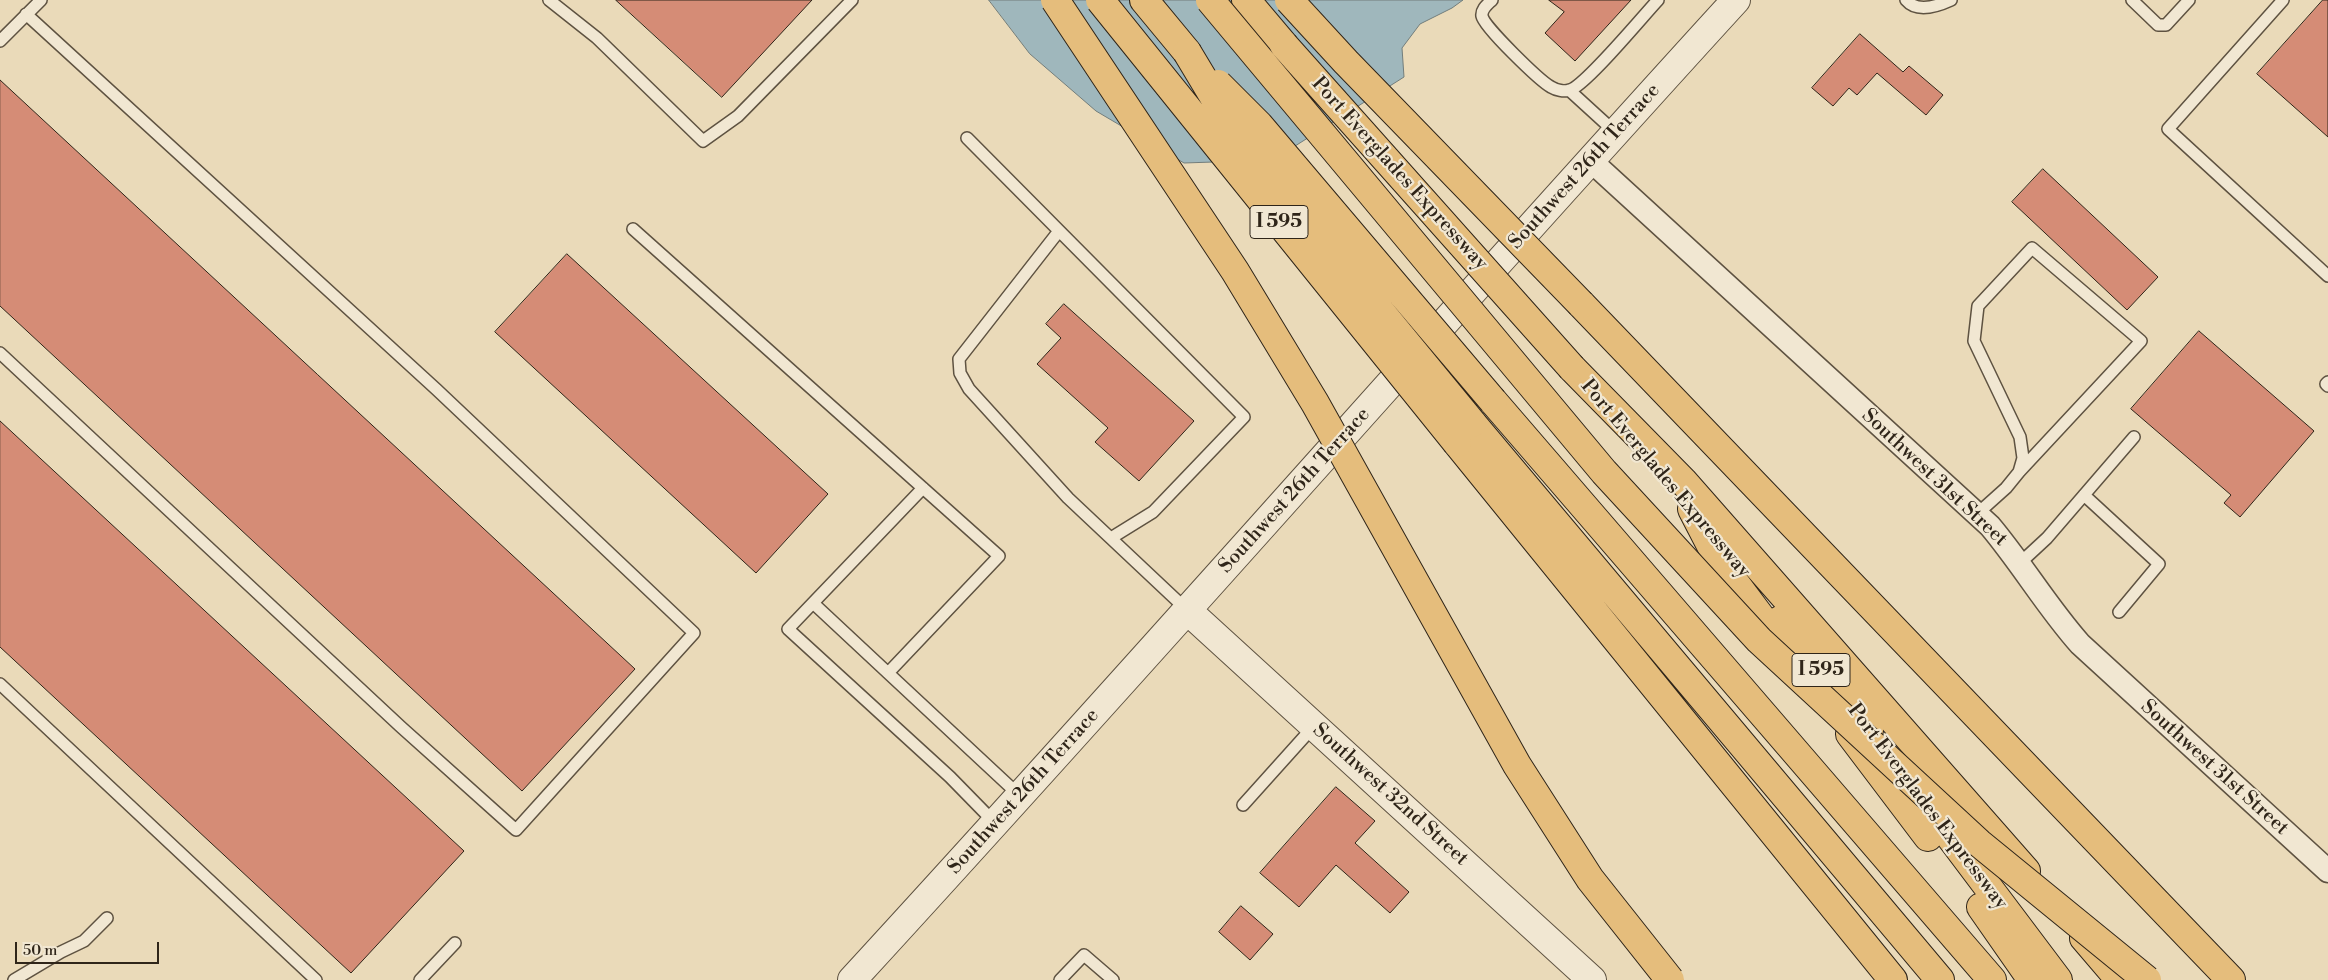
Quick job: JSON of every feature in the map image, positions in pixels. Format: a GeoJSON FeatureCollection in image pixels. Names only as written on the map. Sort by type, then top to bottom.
{"type":"FeatureCollection","features":[{"type":"Feature","properties":{"kind":"highway"},"geometry":{"type":"LineString","coordinates":[[1055,0],[1235,271],[1315,403],[1517,765],[1590,880],[1670,980]]}},
{"type":"Feature","properties":{"kind":"highway","name":"I 595"},"geometry":{"type":"LineString","coordinates":[[1100,0],[1464,433],[1893,980]]}},
{"type":"Feature","properties":{"kind":"highway"},"geometry":{"type":"LineString","coordinates":[[1144,0],[1187,52],[1259,125],[1493,401],[1990,978]]}},
{"type":"Feature","properties":{"kind":"highway"},"geometry":{"type":"LineString","coordinates":[[1210,0],[1604,472],[1759,640],[1979,843],[2147,980]]}},
{"type":"Feature","properties":{"kind":"highway","name":"Port Everglades Expressway"},"geometry":{"type":"LineString","coordinates":[[1246,0],[1572,368],[1692,510],[1882,746],[2058,980]]}},
{"type":"Feature","properties":{"kind":"highway"},"geometry":{"type":"LineString","coordinates":[[1289,0],[1346,62],[2231,980]]}},
{"type":"Feature","properties":{"kind":"highway"},"geometry":{"type":"LineString","coordinates":[[1187,52],[1241,142],[1464,433],[1940,980]]}},
{"type":"Feature","properties":{"kind":"highway"},"geometry":{"type":"LineString","coordinates":[[1572,368],[1683,482],[2120,980]]}},
{"type":"Feature","properties":{"kind":"highway"},"geometry":{"type":"LineString","coordinates":[[1692,510],[1720,563],[1979,904],[2032,980]]}},
{"type":"Feature","properties":{"kind":"street","name":"Southwest 26th Terrace"},"geometry":{"type":"LineString","coordinates":[[852,980],[1188,611],[1615,132],[1736,0]]}},
{"type":"Feature","properties":{"kind":"street","name":"Southwest 31st Street"},"geometry":{"type":"LineString","coordinates":[[1590,160],[1990,526],[2020,562],[2062,623],[2080,644],[2328,871]]}},
{"type":"Feature","properties":{"kind":"street","name":"Southwest 32nd Street"},"geometry":{"type":"LineString","coordinates":[[1188,611],[1592,980]]}},
{"type":"Feature","properties":{"kind":"lane"},"geometry":{"type":"LineString","coordinates":[[0,41],[40,0]]}},
{"type":"Feature","properties":{"kind":"lane"},"geometry":{"type":"LineString","coordinates":[[549,0],[596,38],[703,141],[738,116],[852,0]]}},
{"type":"Feature","properties":{"kind":"lane"},"geometry":{"type":"LineString","coordinates":[[1492,0],[1483,10],[1482,15],[1486,23],[1550,87],[1559,90],[1569,90],[1581,82],[1658,0]]}},
{"type":"Feature","properties":{"kind":"lane"},"geometry":{"type":"LineString","coordinates":[[1906,0],[1909,3],[1924,8],[1941,5],[1950,0]]}},
{"type":"Feature","properties":{"kind":"lane"},"geometry":{"type":"LineString","coordinates":[[2132,0],[2158,25],[2162,26],[2166,25],[2189,0]]}},
{"type":"Feature","properties":{"kind":"lane"},"geometry":{"type":"LineString","coordinates":[[2283,0],[2168,129],[2328,276]]}},
{"type":"Feature","properties":{"kind":"lane"},"geometry":{"type":"LineString","coordinates":[[0,353],[401,727],[516,830],[694,633],[436,389],[26,14]]}},
{"type":"Feature","properties":{"kind":"lane"},"geometry":{"type":"LineString","coordinates":[[1569,90],[1615,132]]}},
{"type":"Feature","properties":{"kind":"lane"},"geometry":{"type":"LineString","coordinates":[[967,138],[1244,417],[1154,512],[1111,538]]}},
{"type":"Feature","properties":{"kind":"lane"},"geometry":{"type":"LineString","coordinates":[[633,229],[999,556],[888,674]]}},
{"type":"Feature","properties":{"kind":"lane"},"geometry":{"type":"LineString","coordinates":[[1059,231],[959,359],[960,373],[970,389],[1068,498],[1188,611]]}},
{"type":"Feature","properties":{"kind":"lane"},"geometry":{"type":"LineString","coordinates":[[1977,514],[2006,488],[2141,341],[2032,248],[1978,306],[1974,341],[2020,437],[2023,458],[2019,472]]}},
{"type":"Feature","properties":{"kind":"lane"},"geometry":{"type":"LineString","coordinates":[[2328,382],[2326,384],[2328,386]]}},
{"type":"Feature","properties":{"kind":"lane"},"geometry":{"type":"LineString","coordinates":[[2020,562],[2047,538],[2134,437]]}},
{"type":"Feature","properties":{"kind":"lane"},"geometry":{"type":"LineString","coordinates":[[923,488],[788,629],[950,777],[995,823]]}},
{"type":"Feature","properties":{"kind":"lane"},"geometry":{"type":"LineString","coordinates":[[2084,495],[2159,564],[2119,612]]}},
{"type":"Feature","properties":{"kind":"lane"},"geometry":{"type":"LineString","coordinates":[[813,603],[1020,796]]}},
{"type":"Feature","properties":{"kind":"lane"},"geometry":{"type":"LineString","coordinates":[[0,684],[316,980]]}},
{"type":"Feature","properties":{"kind":"lane"},"geometry":{"type":"LineString","coordinates":[[1244,805],[1314,726]]}},
{"type":"Feature","properties":{"kind":"lane"},"geometry":{"type":"LineString","coordinates":[[14,980],[61,952],[84,941],[107,918]]}},
{"type":"Feature","properties":{"kind":"lane"},"geometry":{"type":"LineString","coordinates":[[420,980],[455,943]]}},
{"type":"Feature","properties":{"kind":"lane"},"geometry":{"type":"LineString","coordinates":[[1060,980],[1084,955],[1113,980]]}},
{"type":"Feature","properties":{"kind":"water"},"geometry":{"type":"Polygon","coordinates":[[[989,0],[1463,0],[1452,8],[1420,24],[1402,48],[1404,77],[1273,160],[1184,163],[1096,111],[1030,54],[989,0]]]}},
{"type":"Feature","properties":{"kind":"building"},"geometry":{"type":"Polygon","coordinates":[[[616,0],[812,0],[722,97],[616,0]]]}},
{"type":"Feature","properties":{"kind":"building"},"geometry":{"type":"Polygon","coordinates":[[[1549,0],[1631,0],[1575,61],[1545,33],[1564,12],[1549,0]]]}},
{"type":"Feature","properties":{"kind":"building"},"geometry":{"type":"Polygon","coordinates":[[[2323,0],[2328,0],[2328,137],[2257,74],[2323,0]]]}},
{"type":"Feature","properties":{"kind":"building"},"geometry":{"type":"Polygon","coordinates":[[[1860,34],[1903,72],[1909,66],[1943,95],[1926,115],[1877,73],[1857,95],[1849,88],[1833,106],[1812,88],[1860,34]]]}},
{"type":"Feature","properties":{"kind":"building"},"geometry":{"type":"Polygon","coordinates":[[[0,80],[635,669],[522,791],[0,306],[0,80]]]}},
{"type":"Feature","properties":{"kind":"building"},"geometry":{"type":"Polygon","coordinates":[[[2043,169],[2158,277],[2127,310],[2012,202],[2043,169]]]}},
{"type":"Feature","properties":{"kind":"building"},"geometry":{"type":"Polygon","coordinates":[[[567,254],[828,494],[756,573],[495,332],[567,254]]]}},
{"type":"Feature","properties":{"kind":"building"},"geometry":{"type":"Polygon","coordinates":[[[1064,304],[1194,421],[1139,481],[1095,442],[1108,428],[1037,364],[1061,338],[1046,324],[1064,304]]]}},
{"type":"Feature","properties":{"kind":"building"},"geometry":{"type":"Polygon","coordinates":[[[2199,331],[2314,431],[2240,517],[2224,503],[2231,495],[2131,409],[2199,331]]]}},
{"type":"Feature","properties":{"kind":"building"},"geometry":{"type":"Polygon","coordinates":[[[0,421],[464,851],[351,973],[0,647],[0,421]]]}},
{"type":"Feature","properties":{"kind":"building"},"geometry":{"type":"Polygon","coordinates":[[[1336,787],[1375,821],[1355,843],[1409,892],[1390,913],[1336,865],[1299,907],[1260,873],[1336,787]]]}},
{"type":"Feature","properties":{"kind":"building"},"geometry":{"type":"Polygon","coordinates":[[[1241,906],[1273,934],[1250,960],[1219,932],[1241,906]]]}}]}
